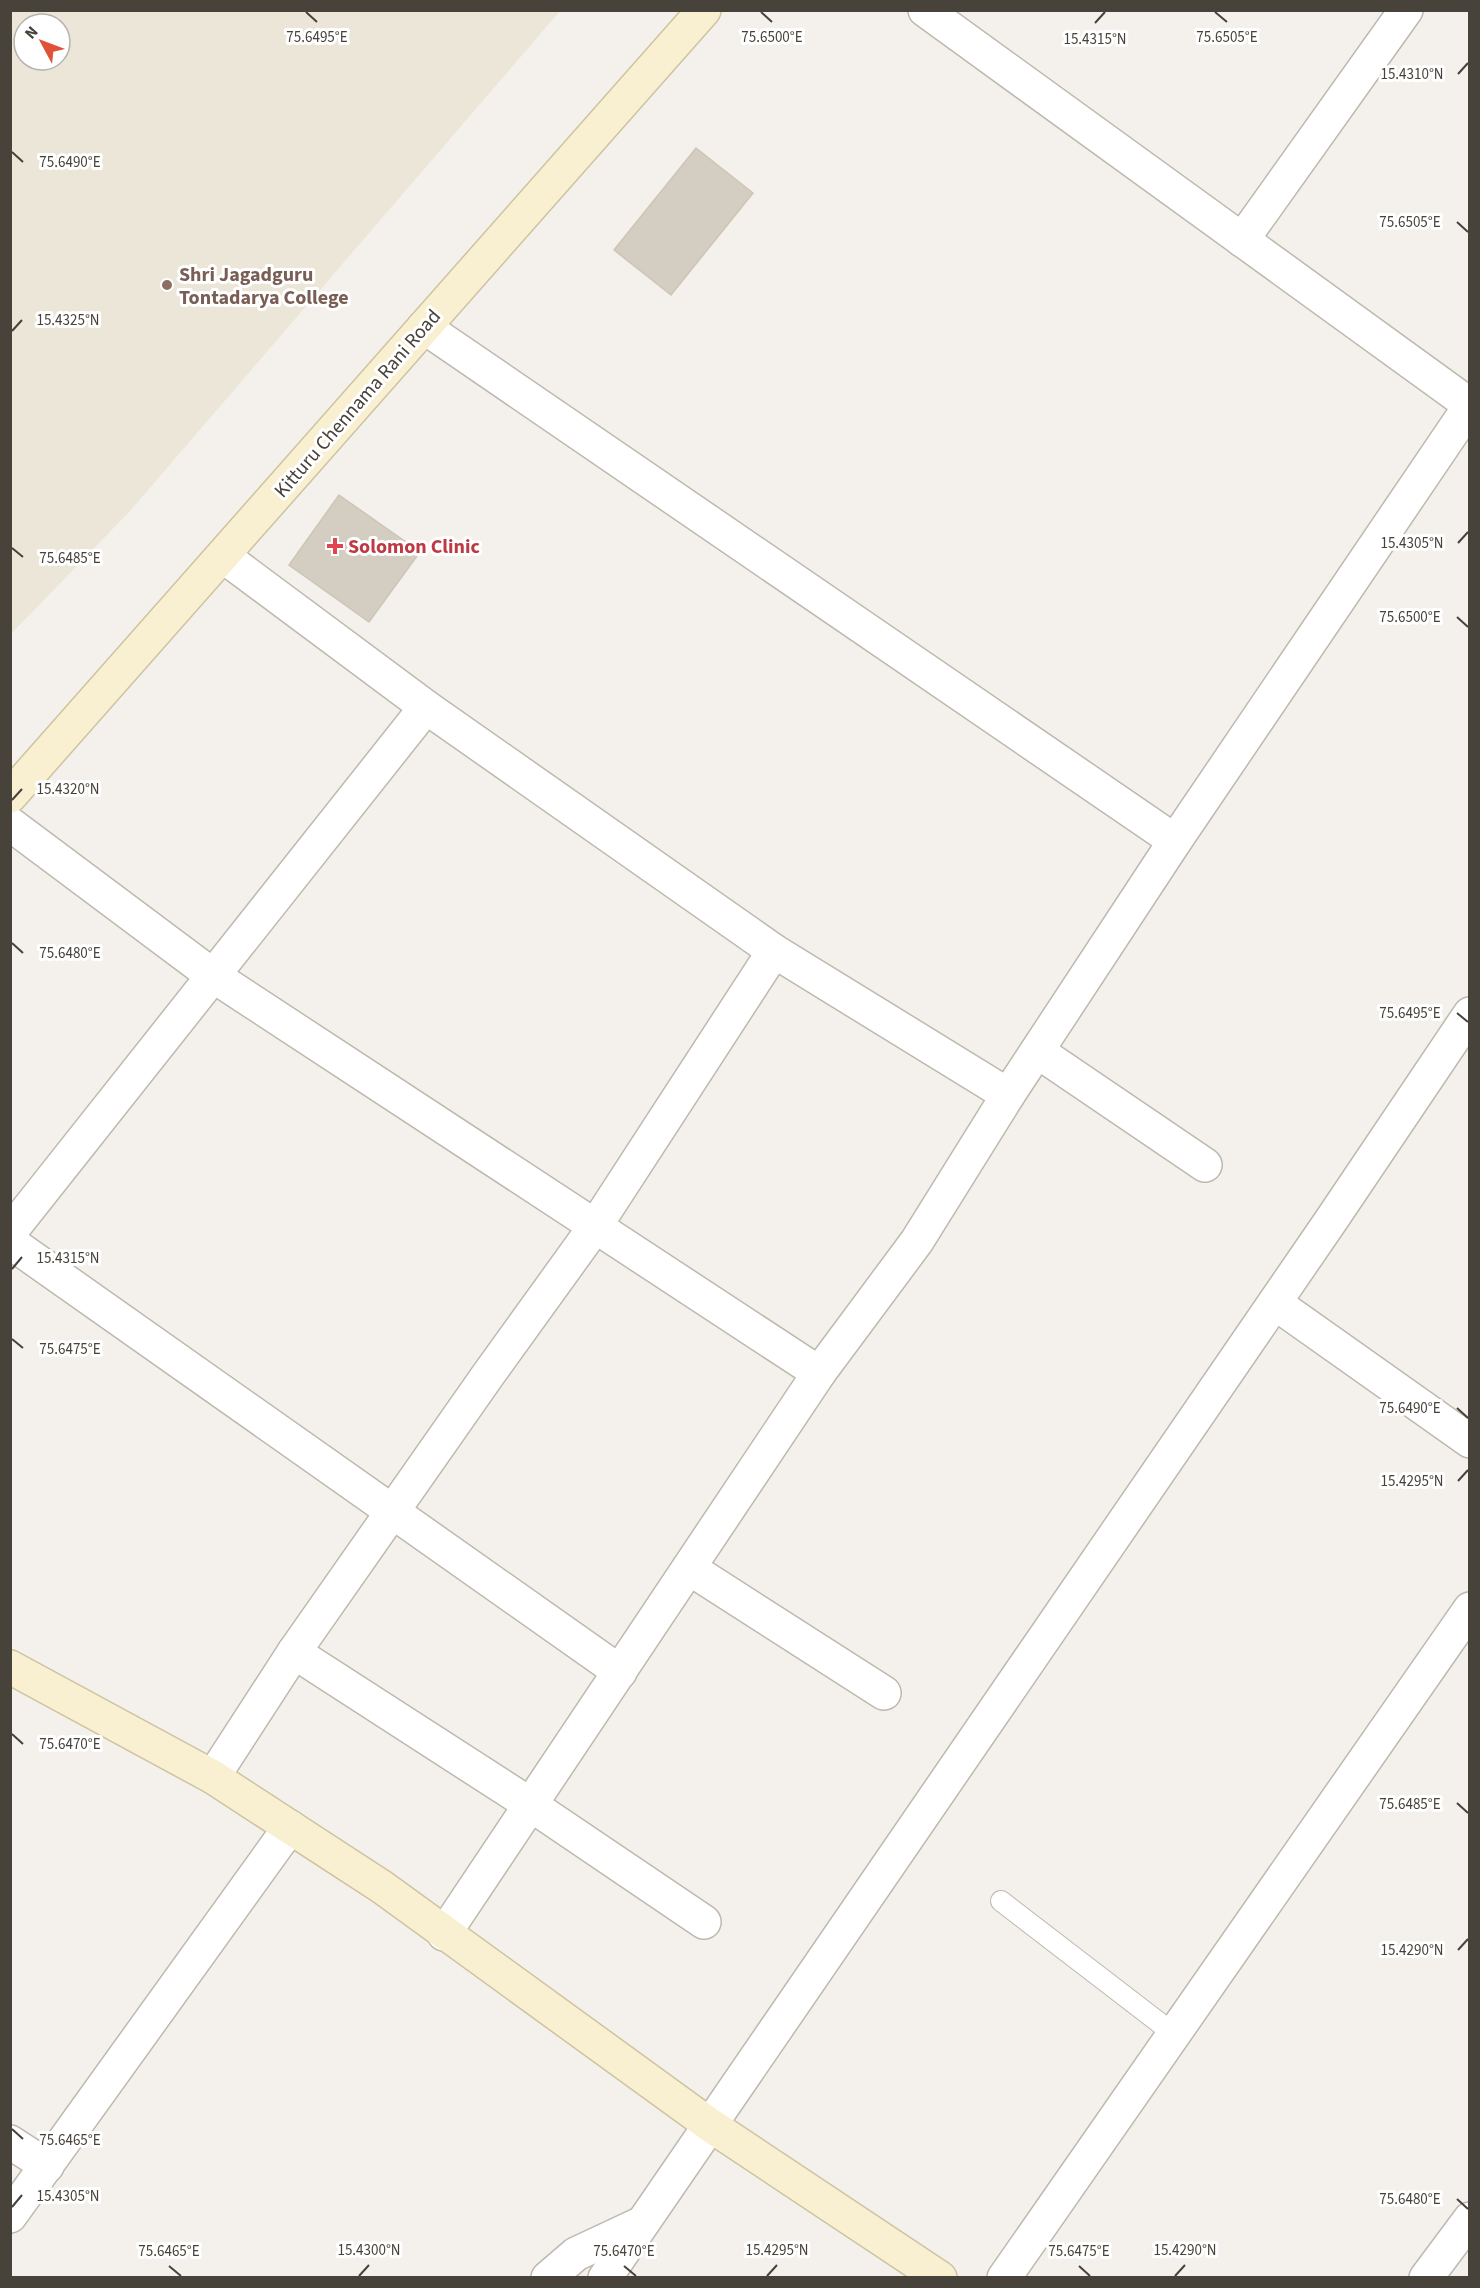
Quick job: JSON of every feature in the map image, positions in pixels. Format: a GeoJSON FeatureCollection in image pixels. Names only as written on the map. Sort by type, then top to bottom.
{"type":"FeatureCollection","features":[{"type":"Feature","properties":{"kind":"street","name":"Kitturu Chennama Rani Road"},"geometry":{"type":"LineString","coordinates":[[10,796],[704,10]]}},
{"type":"Feature","properties":{"kind":"street"},"geometry":{"type":"LineString","coordinates":[[444,1934],[819,1373],[917,1241],[1008,1095],[1175,841],[1470,406],[925,10]]}},
{"type":"Feature","properties":{"kind":"street"},"geometry":{"type":"LineString","coordinates":[[1242,240],[1406,10]]}},
{"type":"Feature","properties":{"kind":"street"},"geometry":{"type":"LineString","coordinates":[[424,327],[1175,841]]}},
{"type":"Feature","properties":{"kind":"street"},"geometry":{"type":"LineString","coordinates":[[223,556],[426,707],[774,951],[1008,1095]]}},
{"type":"Feature","properties":{"kind":"street"},"geometry":{"type":"LineString","coordinates":[[10,1232],[426,707]]}},
{"type":"Feature","properties":{"kind":"street"},"geometry":{"type":"LineString","coordinates":[[10,824],[212,975],[594,1228],[819,1373]]}},
{"type":"Feature","properties":{"kind":"street"},"geometry":{"type":"LineString","coordinates":[[213,1777],[294,1652],[594,1228],[774,951]]}},
{"type":"Feature","properties":{"kind":"street"},"geometry":{"type":"LineString","coordinates":[[605,2277],[638,2225],[710,2125],[1275,1303],[1470,1014]]}},
{"type":"Feature","properties":{"kind":"street"},"geometry":{"type":"LineString","coordinates":[[1037,1051],[1204,1165]]}},
{"type":"Feature","properties":{"kind":"street"},"geometry":{"type":"LineString","coordinates":[[10,1242],[620,1672]]}},
{"type":"Feature","properties":{"kind":"street"},"geometry":{"type":"LineString","coordinates":[[1275,1303],[1470,1441]]}},
{"type":"Feature","properties":{"kind":"street"},"geometry":{"type":"LineString","coordinates":[[689,1568],[884,1693]]}},
{"type":"Feature","properties":{"kind":"street"},"geometry":{"type":"LineString","coordinates":[[1004,2277],[1470,1609]]}},
{"type":"Feature","properties":{"kind":"street"},"geometry":{"type":"LineString","coordinates":[[294,1652],[531,1805],[704,1922]]}},
{"type":"Feature","properties":{"kind":"street"},"geometry":{"type":"LineString","coordinates":[[10,1666],[213,1777],[382,1887],[710,2125],[940,2277]]}},
{"type":"Feature","properties":{"kind":"street"},"geometry":{"type":"LineString","coordinates":[[10,2216],[290,1827]]}},
{"type":"Feature","properties":{"kind":"street"},"geometry":{"type":"LineString","coordinates":[[10,2142],[47,2166]]}},
{"type":"Feature","properties":{"kind":"street"},"geometry":{"type":"LineString","coordinates":[[1426,2277],[1470,2219]]}},
{"type":"Feature","properties":{"kind":"street"},"geometry":{"type":"LineString","coordinates":[[548,2277],[576,2254],[638,2225]]}},
{"type":"Feature","properties":{"kind":"lane"},"geometry":{"type":"LineString","coordinates":[[1001,1900],[1174,2034]]}},
{"type":"Feature","properties":{"kind":"shaded area","name":"Shri Jagadguru Tontadarya College"},"geometry":{"type":"Polygon","coordinates":[[[11,10],[560,11],[130,511],[11,634],[11,10]]]}},
{"type":"Feature","properties":{"kind":"building"},"geometry":{"type":"Polygon","coordinates":[[[696,148],[753,193],[671,295],[614,250],[696,148]]]}},
{"type":"Feature","properties":{"kind":"building"},"geometry":{"type":"Polygon","coordinates":[[[339,495],[420,552],[369,622],[289,565],[339,495]]]}},
{"type":"Feature","properties":{"kind":"place","name":"Shri Jagadguru Tontadarya College"},"geometry":{"type":"Point","coordinates":[167,285]}},
{"type":"Feature","properties":{"kind":"place","name":"Solomon Clinic"},"geometry":{"type":"Point","coordinates":[335,546]}}]}
